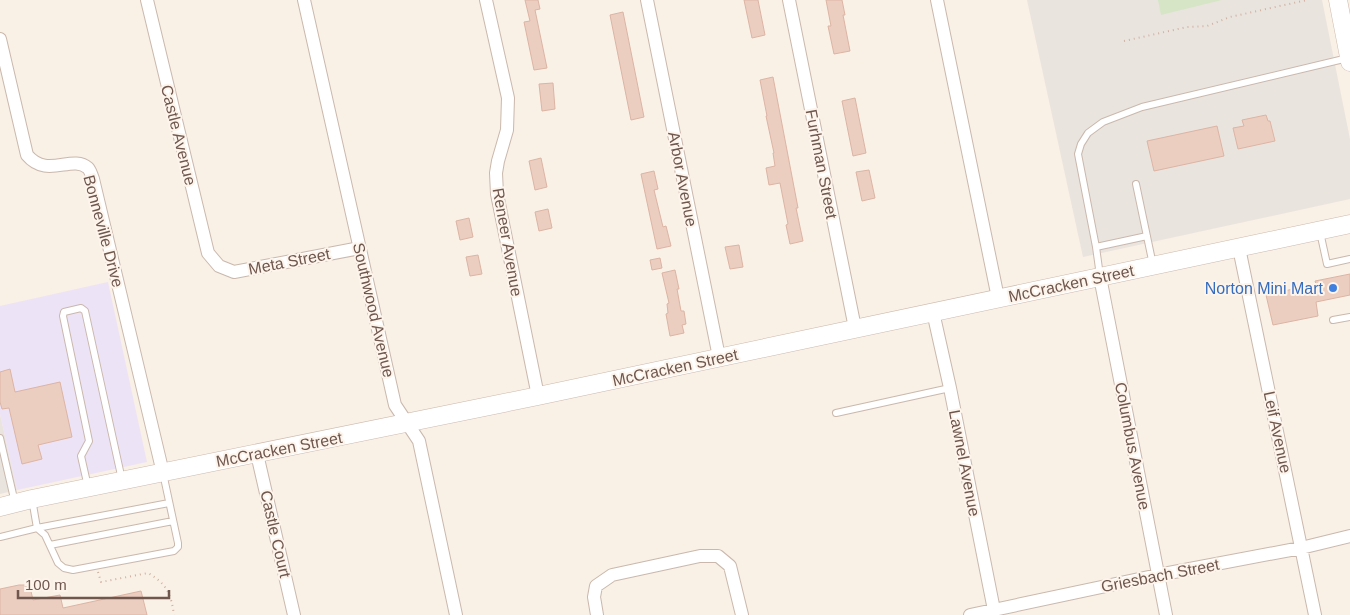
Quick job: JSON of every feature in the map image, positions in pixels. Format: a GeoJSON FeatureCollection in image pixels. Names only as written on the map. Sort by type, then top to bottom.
{"type":"FeatureCollection","features":[{"type":"Feature","properties":{"kind":"street","name":"Castle Avenue"},"geometry":{"type":"LineString","coordinates":[[147,0],[208,253],[219,266]]}},
{"type":"Feature","properties":{"kind":"street","name":"Southwood Avenue"},"geometry":{"type":"LineString","coordinates":[[304,0],[395,405],[419,441],[456,615]]}},
{"type":"Feature","properties":{"kind":"street","name":"Reneer Avenue"},"geometry":{"type":"LineString","coordinates":[[486,0],[508,98],[507,130],[496,173],[497,194],[538,396]]}},
{"type":"Feature","properties":{"kind":"street","name":"Arbor Avenue"},"geometry":{"type":"LineString","coordinates":[[648,0],[719,357]]}},
{"type":"Feature","properties":{"kind":"street","name":"Furhman Street"},"geometry":{"type":"LineString","coordinates":[[789,0],[855,328]]}},
{"type":"Feature","properties":{"kind":"street"},"geometry":{"type":"LineString","coordinates":[[937,0],[998,298]]}},
{"type":"Feature","properties":{"kind":"street"},"geometry":{"type":"LineString","coordinates":[[1338,0],[1350,60]]}},
{"type":"Feature","properties":{"kind":"street","name":"Bonneville Drive"},"geometry":{"type":"LineString","coordinates":[[0,39],[27,155],[33,162],[43,166],[80,164],[88,168],[93,179],[163,472]]}},
{"type":"Feature","properties":{"kind":"street","name":"McCracken Street"},"geometry":{"type":"LineString","coordinates":[[16,503],[538,396],[1350,224]]}},
{"type":"Feature","properties":{"kind":"street","name":"Meta Street"},"geometry":{"type":"LineString","coordinates":[[219,266],[234,272],[360,248]]}},
{"type":"Feature","properties":{"kind":"street","name":"Leif Avenue"},"geometry":{"type":"LineString","coordinates":[[1239,248],[1315,615]]}},
{"type":"Feature","properties":{"kind":"street","name":"Columbus Avenue"},"geometry":{"type":"LineString","coordinates":[[1100,277],[1166,615]]}},
{"type":"Feature","properties":{"kind":"street","name":"Lawnel Avenue"},"geometry":{"type":"LineString","coordinates":[[933,312],[995,612]]}},
{"type":"Feature","properties":{"kind":"street","name":"Castle Court"},"geometry":{"type":"LineString","coordinates":[[257,454],[294,615]]}},
{"type":"Feature","properties":{"kind":"street","name":"Griesbach Street"},"geometry":{"type":"LineString","coordinates":[[970,615],[995,612],[1158,575],[1301,548],[1350,536]]}},
{"type":"Feature","properties":{"kind":"street"},"geometry":{"type":"LineString","coordinates":[[597,615],[594,597],[596,586],[612,575],[700,556],[718,556],[730,566],[742,615]]}},
{"type":"Feature","properties":{"kind":"lane"},"geometry":{"type":"LineString","coordinates":[[1100,277],[1078,154],[1081,144],[1088,133],[1103,122],[1142,107],[1350,60]]}},
{"type":"Feature","properties":{"kind":"lane"},"geometry":{"type":"LineString","coordinates":[[1136,184],[1153,267]]}},
{"type":"Feature","properties":{"kind":"lane"},"geometry":{"type":"LineString","coordinates":[[1320,231],[1327,264],[1350,259]]}},
{"type":"Feature","properties":{"kind":"lane"},"geometry":{"type":"LineString","coordinates":[[1096,247],[1147,236]]}},
{"type":"Feature","properties":{"kind":"lane"},"geometry":{"type":"LineString","coordinates":[[88,488],[81,456],[89,441],[63,316],[64,312],[81,308],[86,311],[123,481]]}},
{"type":"Feature","properties":{"kind":"lane"},"geometry":{"type":"LineString","coordinates":[[1333,320],[1350,317]]}},
{"type":"Feature","properties":{"kind":"lane"},"geometry":{"type":"LineString","coordinates":[[836,413],[950,388]]}},
{"type":"Feature","properties":{"kind":"lane"},"geometry":{"type":"LineString","coordinates":[[0,438],[16,503],[45,535],[58,563],[64,568],[73,570],[174,550],[178,547],[163,472]]}},
{"type":"Feature","properties":{"kind":"lane"},"geometry":{"type":"LineString","coordinates":[[0,537],[37,528],[169,503]]}},
{"type":"Feature","properties":{"kind":"lane"},"geometry":{"type":"LineString","coordinates":[[50,545],[173,521]]}},
{"type":"Feature","properties":{"kind":"path"},"geometry":{"type":"LineString","coordinates":[[1124,41],[1187,27],[1207,26],[1230,17],[1308,0]]}},
{"type":"Feature","properties":{"kind":"path"},"geometry":{"type":"LineString","coordinates":[[97,565],[101,582],[148,573],[160,580],[172,598],[174,615]]}},
{"type":"Feature","properties":{"kind":"shaded area"},"geometry":{"type":"Polygon","coordinates":[[[1027,0],[1322,0],[1350,139],[1350,199],[1083,257],[1027,0]]]}},
{"type":"Feature","properties":{"kind":"shaded area"},"geometry":{"type":"Polygon","coordinates":[[[108,282],[147,462],[17,490],[0,414],[0,306],[108,282]]]}},
{"type":"Feature","properties":{"kind":"shaded area"},"geometry":{"type":"Polygon","coordinates":[[[0,414],[17,490],[0,494],[0,414]]]}},
{"type":"Feature","properties":{"kind":"green space"},"geometry":{"type":"Polygon","coordinates":[[[1158,0],[1222,0],[1161,15],[1158,0]]]}},
{"type":"Feature","properties":{"kind":"building"},"geometry":{"type":"Polygon","coordinates":[[[525,0],[538,0],[540,9],[535,10],[547,68],[534,70],[524,22],[530,21],[525,0]]]}},
{"type":"Feature","properties":{"kind":"building"},"geometry":{"type":"Polygon","coordinates":[[[744,0],[758,0],[765,35],[752,38],[744,0]]]}},
{"type":"Feature","properties":{"kind":"building"},"geometry":{"type":"Polygon","coordinates":[[[826,0],[842,0],[850,51],[834,54],[828,26],[831,26],[826,0]]]}},
{"type":"Feature","properties":{"kind":"building"},"geometry":{"type":"Polygon","coordinates":[[[623,12],[644,117],[631,120],[610,15],[623,12]]]}},
{"type":"Feature","properties":{"kind":"building"},"geometry":{"type":"Polygon","coordinates":[[[773,77],[803,241],[790,244],[780,183],[769,185],[766,168],[775,166],[760,80],[773,77]]]}},
{"type":"Feature","properties":{"kind":"building"},"geometry":{"type":"Polygon","coordinates":[[[553,83],[555,109],[542,111],[539,84],[553,83]]]}},
{"type":"Feature","properties":{"kind":"building"},"geometry":{"type":"Polygon","coordinates":[[[855,98],[866,153],[853,156],[842,101],[855,98]]]}},
{"type":"Feature","properties":{"kind":"building"},"geometry":{"type":"Polygon","coordinates":[[[1266,115],[1268,121],[1270,121],[1275,141],[1238,149],[1233,128],[1244,126],[1242,120],[1266,115]]]}},
{"type":"Feature","properties":{"kind":"building"},"geometry":{"type":"Polygon","coordinates":[[[1217,126],[1224,156],[1154,171],[1147,141],[1217,126]]]}},
{"type":"Feature","properties":{"kind":"building"},"geometry":{"type":"Polygon","coordinates":[[[541,158],[547,187],[535,190],[529,161],[541,158]]]}},
{"type":"Feature","properties":{"kind":"building"},"geometry":{"type":"Polygon","coordinates":[[[869,170],[875,198],[862,201],[856,172],[869,170]]]}},
{"type":"Feature","properties":{"kind":"building"},"geometry":{"type":"Polygon","coordinates":[[[654,171],[658,189],[654,190],[663,227],[666,226],[671,246],[657,249],[641,174],[654,171]]]}},
{"type":"Feature","properties":{"kind":"building"},"geometry":{"type":"Polygon","coordinates":[[[548,209],[552,228],[539,231],[535,212],[548,209]]]}},
{"type":"Feature","properties":{"kind":"building"},"geometry":{"type":"Polygon","coordinates":[[[469,218],[473,237],[460,240],[456,221],[469,218]]]}},
{"type":"Feature","properties":{"kind":"building"},"geometry":{"type":"Polygon","coordinates":[[[739,245],[743,267],[730,269],[725,247],[739,245]]]}},
{"type":"Feature","properties":{"kind":"building"},"geometry":{"type":"Polygon","coordinates":[[[478,255],[482,274],[470,276],[466,257],[478,255]]]}},
{"type":"Feature","properties":{"kind":"building"},"geometry":{"type":"Polygon","coordinates":[[[660,258],[662,268],[652,270],[650,260],[660,258]]]}},
{"type":"Feature","properties":{"kind":"building"},"geometry":{"type":"Polygon","coordinates":[[[675,270],[681,311],[684,311],[686,324],[682,325],[684,333],[670,336],[666,314],[668,313],[667,304],[669,303],[662,273],[675,270]]]}},
{"type":"Feature","properties":{"kind":"building"},"geometry":{"type":"Polygon","coordinates":[[[1350,274],[1350,295],[1316,302],[1318,316],[1273,325],[1266,295],[1316,284],[1315,281],[1350,274]]]}},
{"type":"Feature","properties":{"kind":"building"},"geometry":{"type":"Polygon","coordinates":[[[10,369],[15,392],[60,382],[72,437],[38,445],[42,459],[22,464],[9,408],[2,409],[0,402],[0,372],[10,369]]]}},
{"type":"Feature","properties":{"kind":"building"},"geometry":{"type":"Polygon","coordinates":[[[19,585],[30,587],[33,600],[60,595],[63,608],[141,591],[147,615],[0,615],[0,589],[19,585]]]}},
{"type":"Feature","properties":{"kind":"place","name":"Norton Mini Mart"},"geometry":{"type":"Point","coordinates":[1333,288]}}]}
